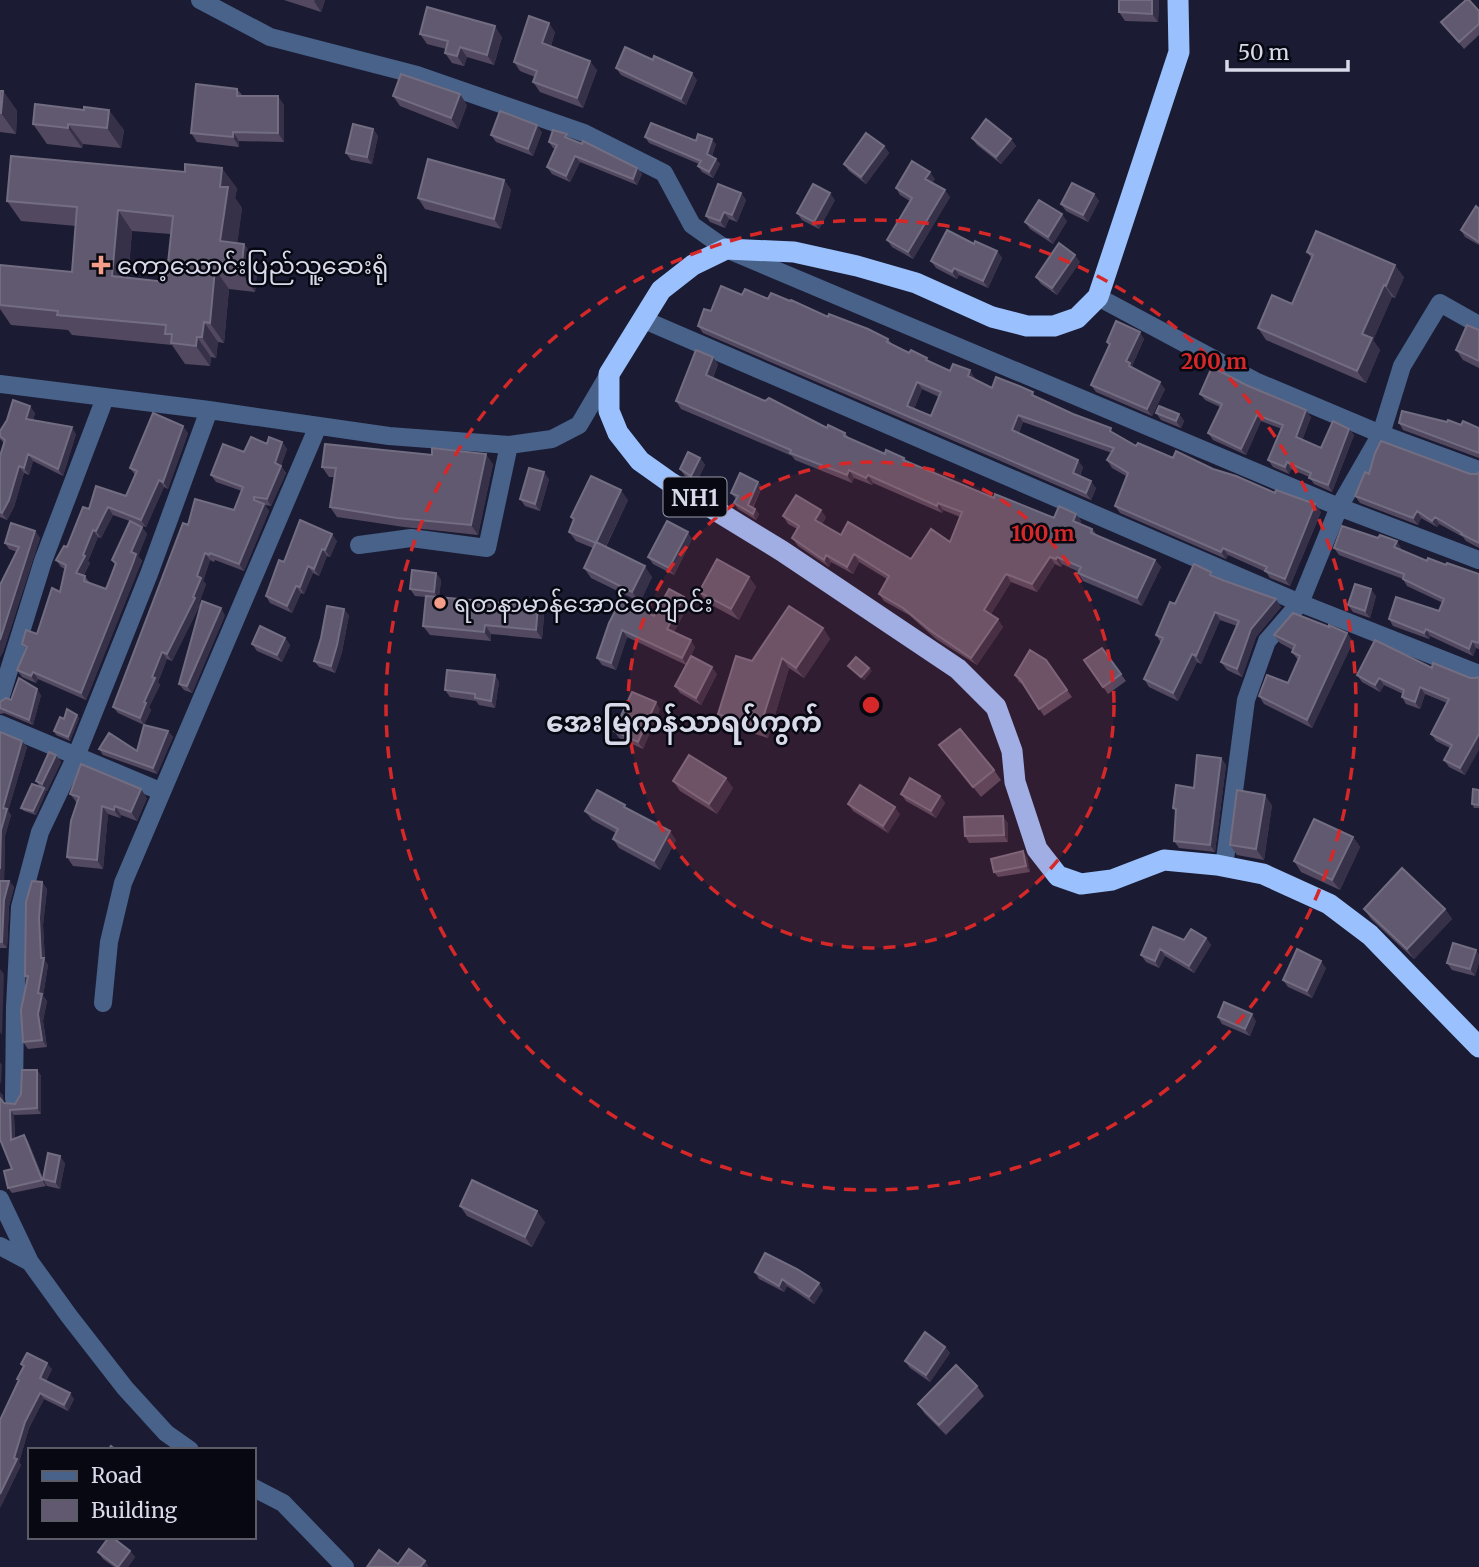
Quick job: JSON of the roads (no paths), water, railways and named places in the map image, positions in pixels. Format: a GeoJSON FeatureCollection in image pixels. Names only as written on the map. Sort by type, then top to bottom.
{"type":"FeatureCollection","features":[{"type":"Feature","properties":{"kind":"highway"},"geometry":{"type":"LineString","coordinates":[[609,374],[661,290],[692,265],[726,249],[793,252],[858,266],[916,284],[992,317],[1027,326],[1054,326],[1077,318],[1098,297],[1179,52],[1178,0]]}},
{"type":"Feature","properties":{"kind":"highway","name":"NH1"},"geometry":{"type":"LineString","coordinates":[[609,374],[609,411],[618,433],[640,461],[782,551],[958,670],[996,707],[1012,751],[1015,782],[1037,849],[1058,876],[1081,884],[1112,880],[1164,860],[1262,874],[1329,904],[1370,935],[1479,1046]]}},
{"type":"Feature","properties":{"kind":"street"},"geometry":{"type":"LineString","coordinates":[[200,0],[270,37],[417,75],[584,133],[664,173],[692,225],[726,249],[1339,507],[1479,560]]}},
{"type":"Feature","properties":{"kind":"street"},"geometry":{"type":"LineString","coordinates":[[1098,297],[1255,380],[1381,434],[1479,470]]}},
{"type":"Feature","properties":{"kind":"street"},"geometry":{"type":"LineString","coordinates":[[1224,867],[1246,700],[1267,641],[1300,603],[1339,507],[1381,434],[1402,366],[1440,303],[1479,325]]}},
{"type":"Feature","properties":{"kind":"street"},"geometry":{"type":"LineString","coordinates":[[642,319],[1300,603],[1479,674]]}},
{"type":"Feature","properties":{"kind":"street"},"geometry":{"type":"LineString","coordinates":[[0,384],[389,436],[509,445],[552,439],[579,425],[609,374]]}},
{"type":"Feature","properties":{"kind":"street"},"geometry":{"type":"LineString","coordinates":[[0,699],[43,561],[106,398]]}},
{"type":"Feature","properties":{"kind":"street"},"geometry":{"type":"LineString","coordinates":[[14,1100],[20,907],[40,832],[77,754],[149,574],[209,410]]}},
{"type":"Feature","properties":{"kind":"street"},"geometry":{"type":"LineString","coordinates":[[103,1003],[109,942],[123,883],[318,426]]}},
{"type":"Feature","properties":{"kind":"street"},"geometry":{"type":"LineString","coordinates":[[359,545],[411,538],[487,548],[509,445]]}},
{"type":"Feature","properties":{"kind":"street"},"geometry":{"type":"LineString","coordinates":[[0,724],[160,791]]}},
{"type":"Feature","properties":{"kind":"street"},"geometry":{"type":"LineString","coordinates":[[0,1199],[30,1262],[125,1388],[166,1433],[187,1448]]}},
{"type":"Feature","properties":{"kind":"street"},"geometry":{"type":"LineString","coordinates":[[0,1246],[30,1262]]}},
{"type":"Feature","properties":{"kind":"street"},"geometry":{"type":"LineString","coordinates":[[256,1489],[283,1503],[345,1567]]}},
{"type":"Feature","properties":{"kind":"place","name":"ကော့သောင်းပြည်သူ့ဆေးရုံ"},"geometry":{"type":"Point","coordinates":[101,265]}},
{"type":"Feature","properties":{"kind":"place","name":"ရတနာမာန်အောင်ကျောင်း"},"geometry":{"type":"Point","coordinates":[440,603]}},
{"type":"Feature","properties":{"kind":"district","name":"အေးမြကန်သာရပ်ကွက်"},"geometry":{"type":"Point","coordinates":[684,722]}}]}
